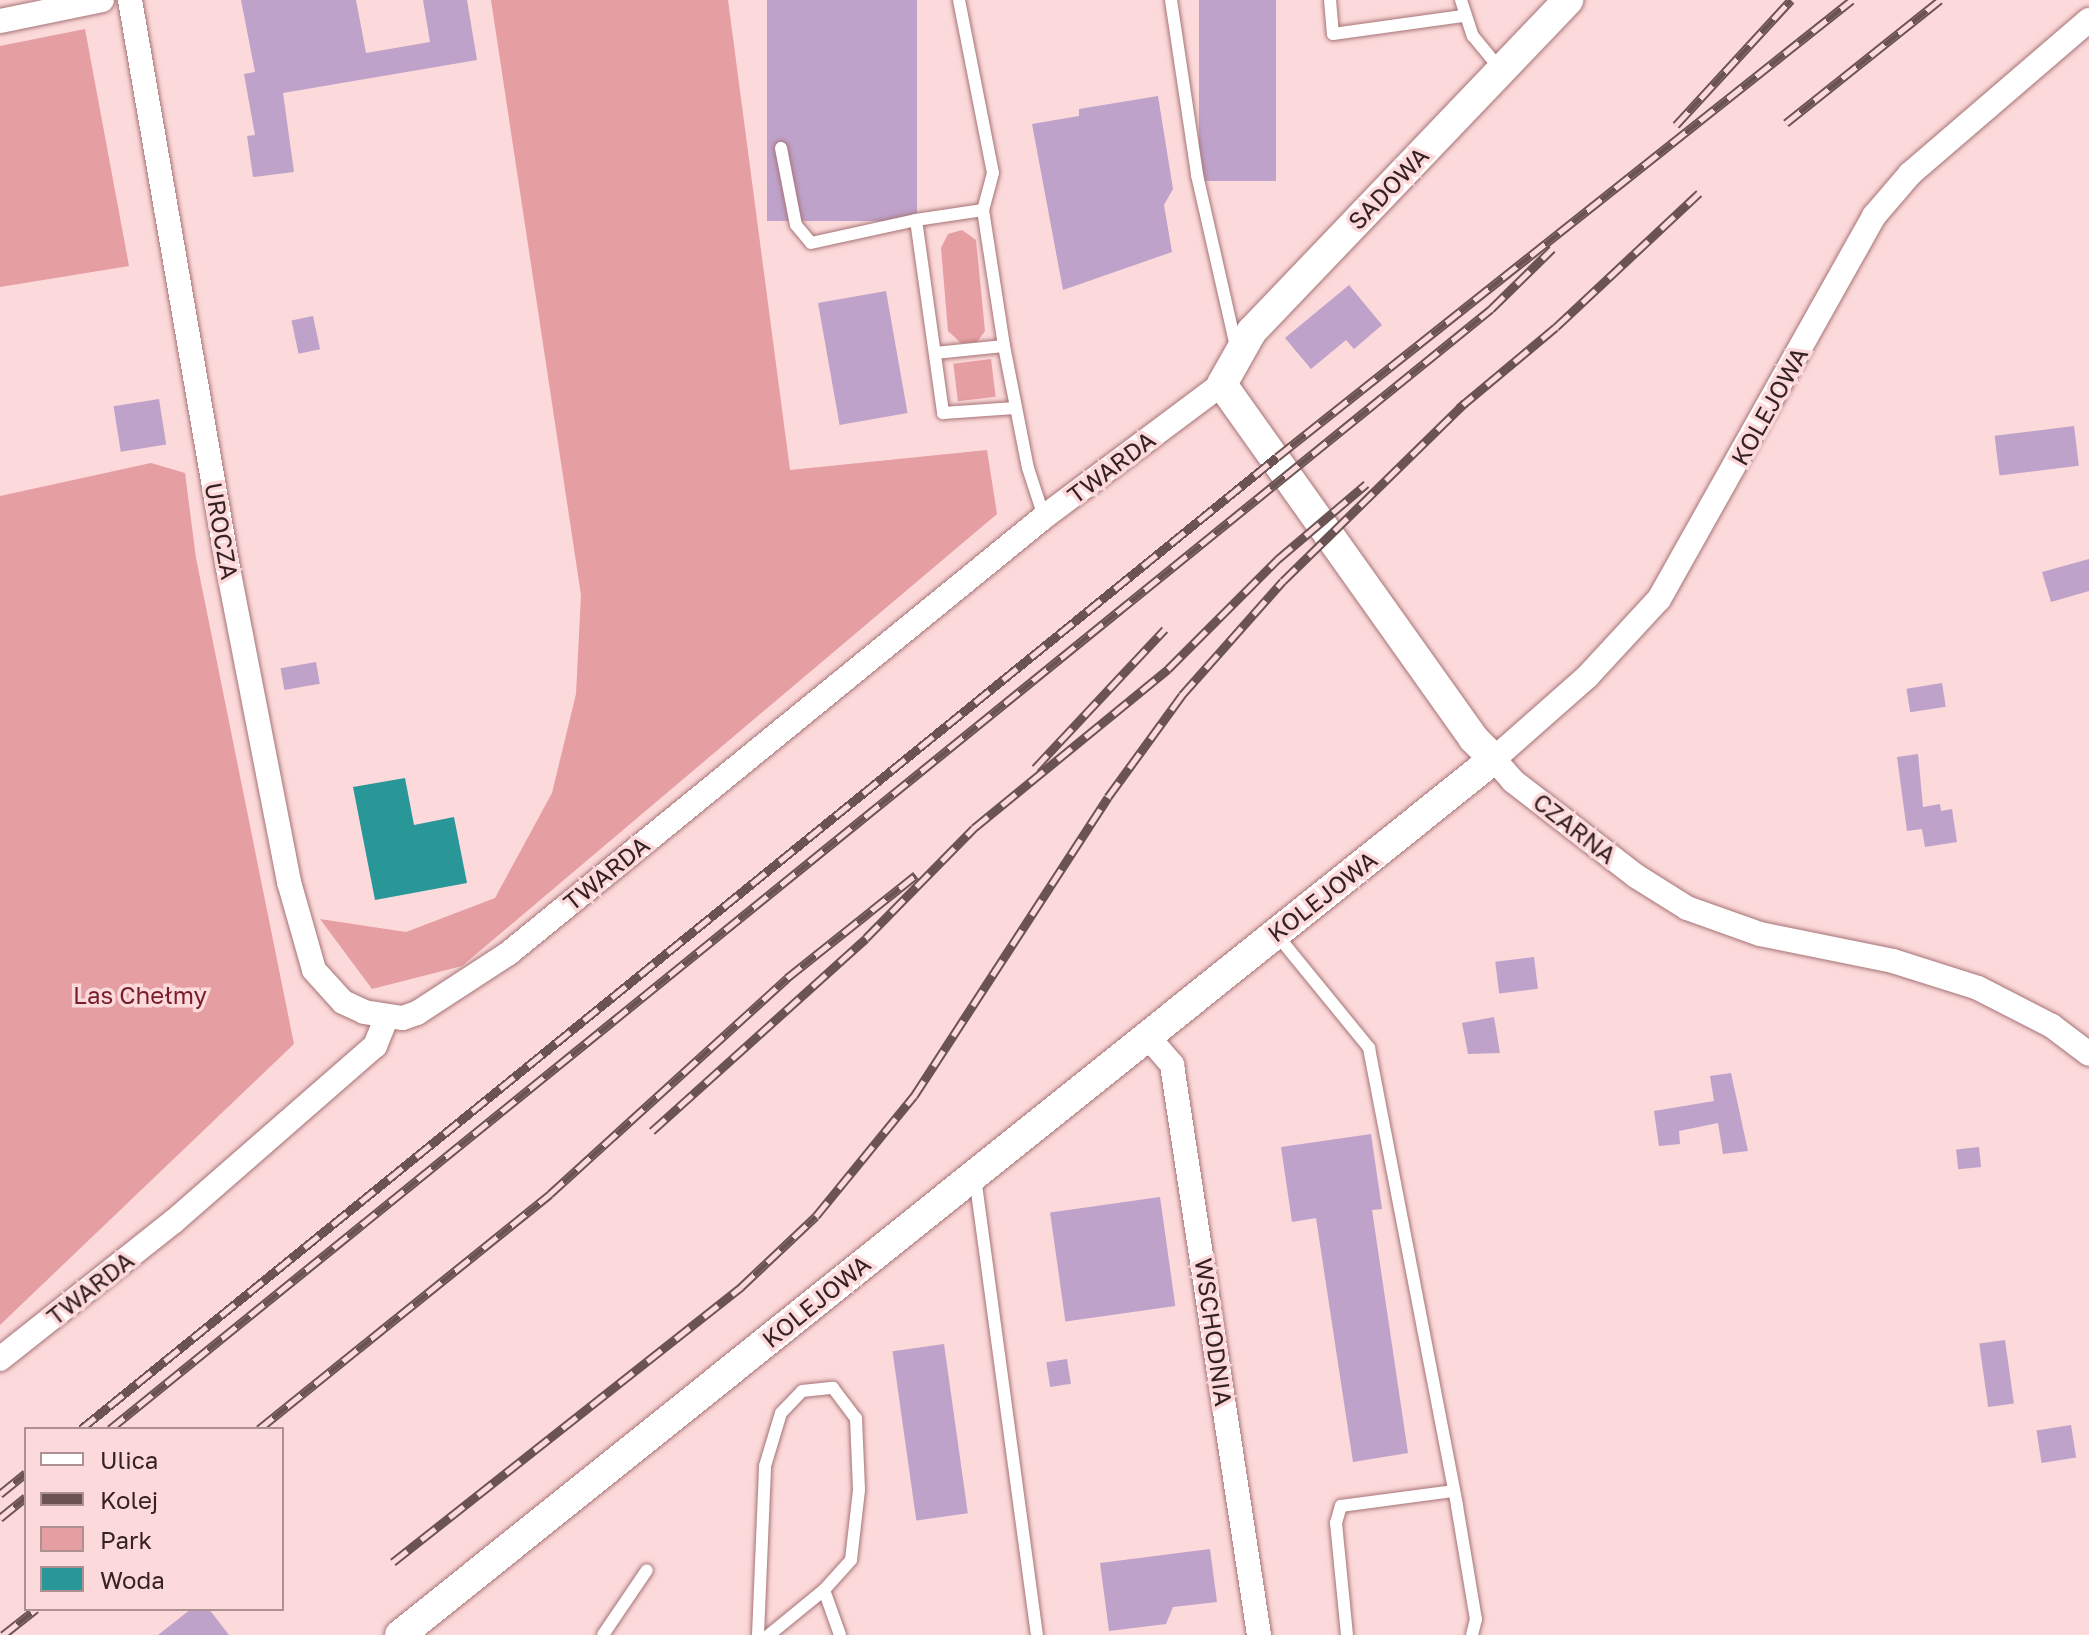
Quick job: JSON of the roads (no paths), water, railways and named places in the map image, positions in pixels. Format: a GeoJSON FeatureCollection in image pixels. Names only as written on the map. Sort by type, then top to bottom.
{"type":"FeatureCollection","features":[{"type":"Feature","properties":{"kind":"street"},"geometry":{"type":"LineString","coordinates":[[0,21],[102,0]]}},
{"type":"Feature","properties":{"kind":"street","name":"UROCZA"},"geometry":{"type":"LineString","coordinates":[[130,0],[228,568],[304,943],[314,970],[343,1002],[387,1017]]}},
{"type":"Feature","properties":{"kind":"street","name":"SADOWA"},"geometry":{"type":"LineString","coordinates":[[1222,384],[1237,351],[1568,0]]}},
{"type":"Feature","properties":{"kind":"street","name":"KOLEJOWA"},"geometry":{"type":"LineString","coordinates":[[400,1635],[1494,759],[1588,676],[1659,599],[1874,216],[1910,174],[2089,20]]}},
{"type":"Feature","properties":{"kind":"street","name":"TWARDA"},"geometry":{"type":"LineString","coordinates":[[4,1351],[173,1222],[375,1046],[387,1017],[417,1013],[509,953],[1044,517],[1222,384]]}},
{"type":"Feature","properties":{"kind":"street","name":"CZARNA"},"geometry":{"type":"LineString","coordinates":[[1222,384],[1474,739],[1513,781],[1636,876],[1687,908],[1760,934],[1893,961],[1978,988],[2052,1026],[2089,1054]]}},
{"type":"Feature","properties":{"kind":"street","name":"WSCHODNIA"},"geometry":{"type":"LineString","coordinates":[[1148,1037],[1172,1065],[1259,1635]]}},
{"type":"Feature","properties":{"kind":"lane"},"geometry":{"type":"LineString","coordinates":[[959,0],[993,173],[983,210],[1004,346],[1015,408],[1044,517]]}},
{"type":"Feature","properties":{"kind":"lane"},"geometry":{"type":"LineString","coordinates":[[1171,0],[1197,175],[1237,351]]}},
{"type":"Feature","properties":{"kind":"lane"},"geometry":{"type":"LineString","coordinates":[[1330,0],[1333,34],[1463,16]]}},
{"type":"Feature","properties":{"kind":"lane"},"geometry":{"type":"LineString","coordinates":[[1461,0],[1463,16],[1473,36],[1501,70]]}},
{"type":"Feature","properties":{"kind":"lane"},"geometry":{"type":"LineString","coordinates":[[781,148],[796,225],[811,243],[916,220],[983,210]]}},
{"type":"Feature","properties":{"kind":"lane"},"geometry":{"type":"LineString","coordinates":[[916,220],[943,413],[1015,408]]}},
{"type":"Feature","properties":{"kind":"lane"},"geometry":{"type":"LineString","coordinates":[[935,353],[1004,346]]}},
{"type":"Feature","properties":{"kind":"lane"},"geometry":{"type":"LineString","coordinates":[[1275,932],[1369,1048],[1454,1491],[1476,1619],[1472,1635]]}},
{"type":"Feature","properties":{"kind":"lane"},"geometry":{"type":"LineString","coordinates":[[975,1174],[1037,1635]]}},
{"type":"Feature","properties":{"kind":"lane"},"geometry":{"type":"LineString","coordinates":[[833,1388],[856,1418],[859,1490],[851,1560],[824,1590],[764,1633],[765,1466],[781,1413],[802,1391],[833,1388]]}},
{"type":"Feature","properties":{"kind":"lane"},"geometry":{"type":"LineString","coordinates":[[1347,1635],[1336,1523],[1341,1506],[1454,1491]]}},
{"type":"Feature","properties":{"kind":"lane"},"geometry":{"type":"LineString","coordinates":[[603,1635],[647,1570]]}},
{"type":"Feature","properties":{"kind":"lane"},"geometry":{"type":"LineString","coordinates":[[824,1590],[840,1635]]}},
{"type":"Feature","properties":{"kind":"water"},"geometry":{"type":"Polygon","coordinates":[[[405,778],[414,825],[454,817],[467,883],[375,900],[353,787],[405,778]]]}},
{"type":"Feature","properties":{"kind":"railway"},"geometry":{"type":"LineString","coordinates":[[1676,125],[1791,0]]}},
{"type":"Feature","properties":{"kind":"railway"},"geometry":{"type":"LineString","coordinates":[[83,1427],[1277,457],[1852,0]]}},
{"type":"Feature","properties":{"kind":"railway"},"geometry":{"type":"LineString","coordinates":[[1786,123],[1940,0]]}},
{"type":"Feature","properties":{"kind":"railway"},"geometry":{"type":"LineString","coordinates":[[1459,408],[1556,327],[1699,193]]}},
{"type":"Feature","properties":{"kind":"railway"},"geometry":{"type":"LineString","coordinates":[[112,1427],[1491,309],[1552,249]]}},
{"type":"Feature","properties":{"kind":"railway"},"geometry":{"type":"LineString","coordinates":[[393,1562],[741,1287],[816,1216],[914,1096],[1108,797],[1182,695],[1283,581],[1465,403]]}},
{"type":"Feature","properties":{"kind":"railway"},"geometry":{"type":"LineString","coordinates":[[652,1131],[866,938],[974,828],[1168,669],[1278,559],[1366,484]]}},
{"type":"Feature","properties":{"kind":"railway"},"geometry":{"type":"LineString","coordinates":[[1035,768],[1165,629]]}},
{"type":"Feature","properties":{"kind":"railway"},"geometry":{"type":"LineString","coordinates":[[261,1427],[550,1194],[787,978],[916,875]]}},
{"type":"Feature","properties":{"kind":"railway"},"geometry":{"type":"LineString","coordinates":[[0,1494],[24,1475]]}},
{"type":"Feature","properties":{"kind":"railway"},"geometry":{"type":"LineString","coordinates":[[0,1518],[24,1499]]}},
{"type":"Feature","properties":{"kind":"railway"},"geometry":{"type":"LineString","coordinates":[[3,1635],[33,1611]]}},
{"type":"Feature","properties":{"kind":"park label","name":"Las Chełmy"},"geometry":{"type":"Point","coordinates":[140,995]}}]}
